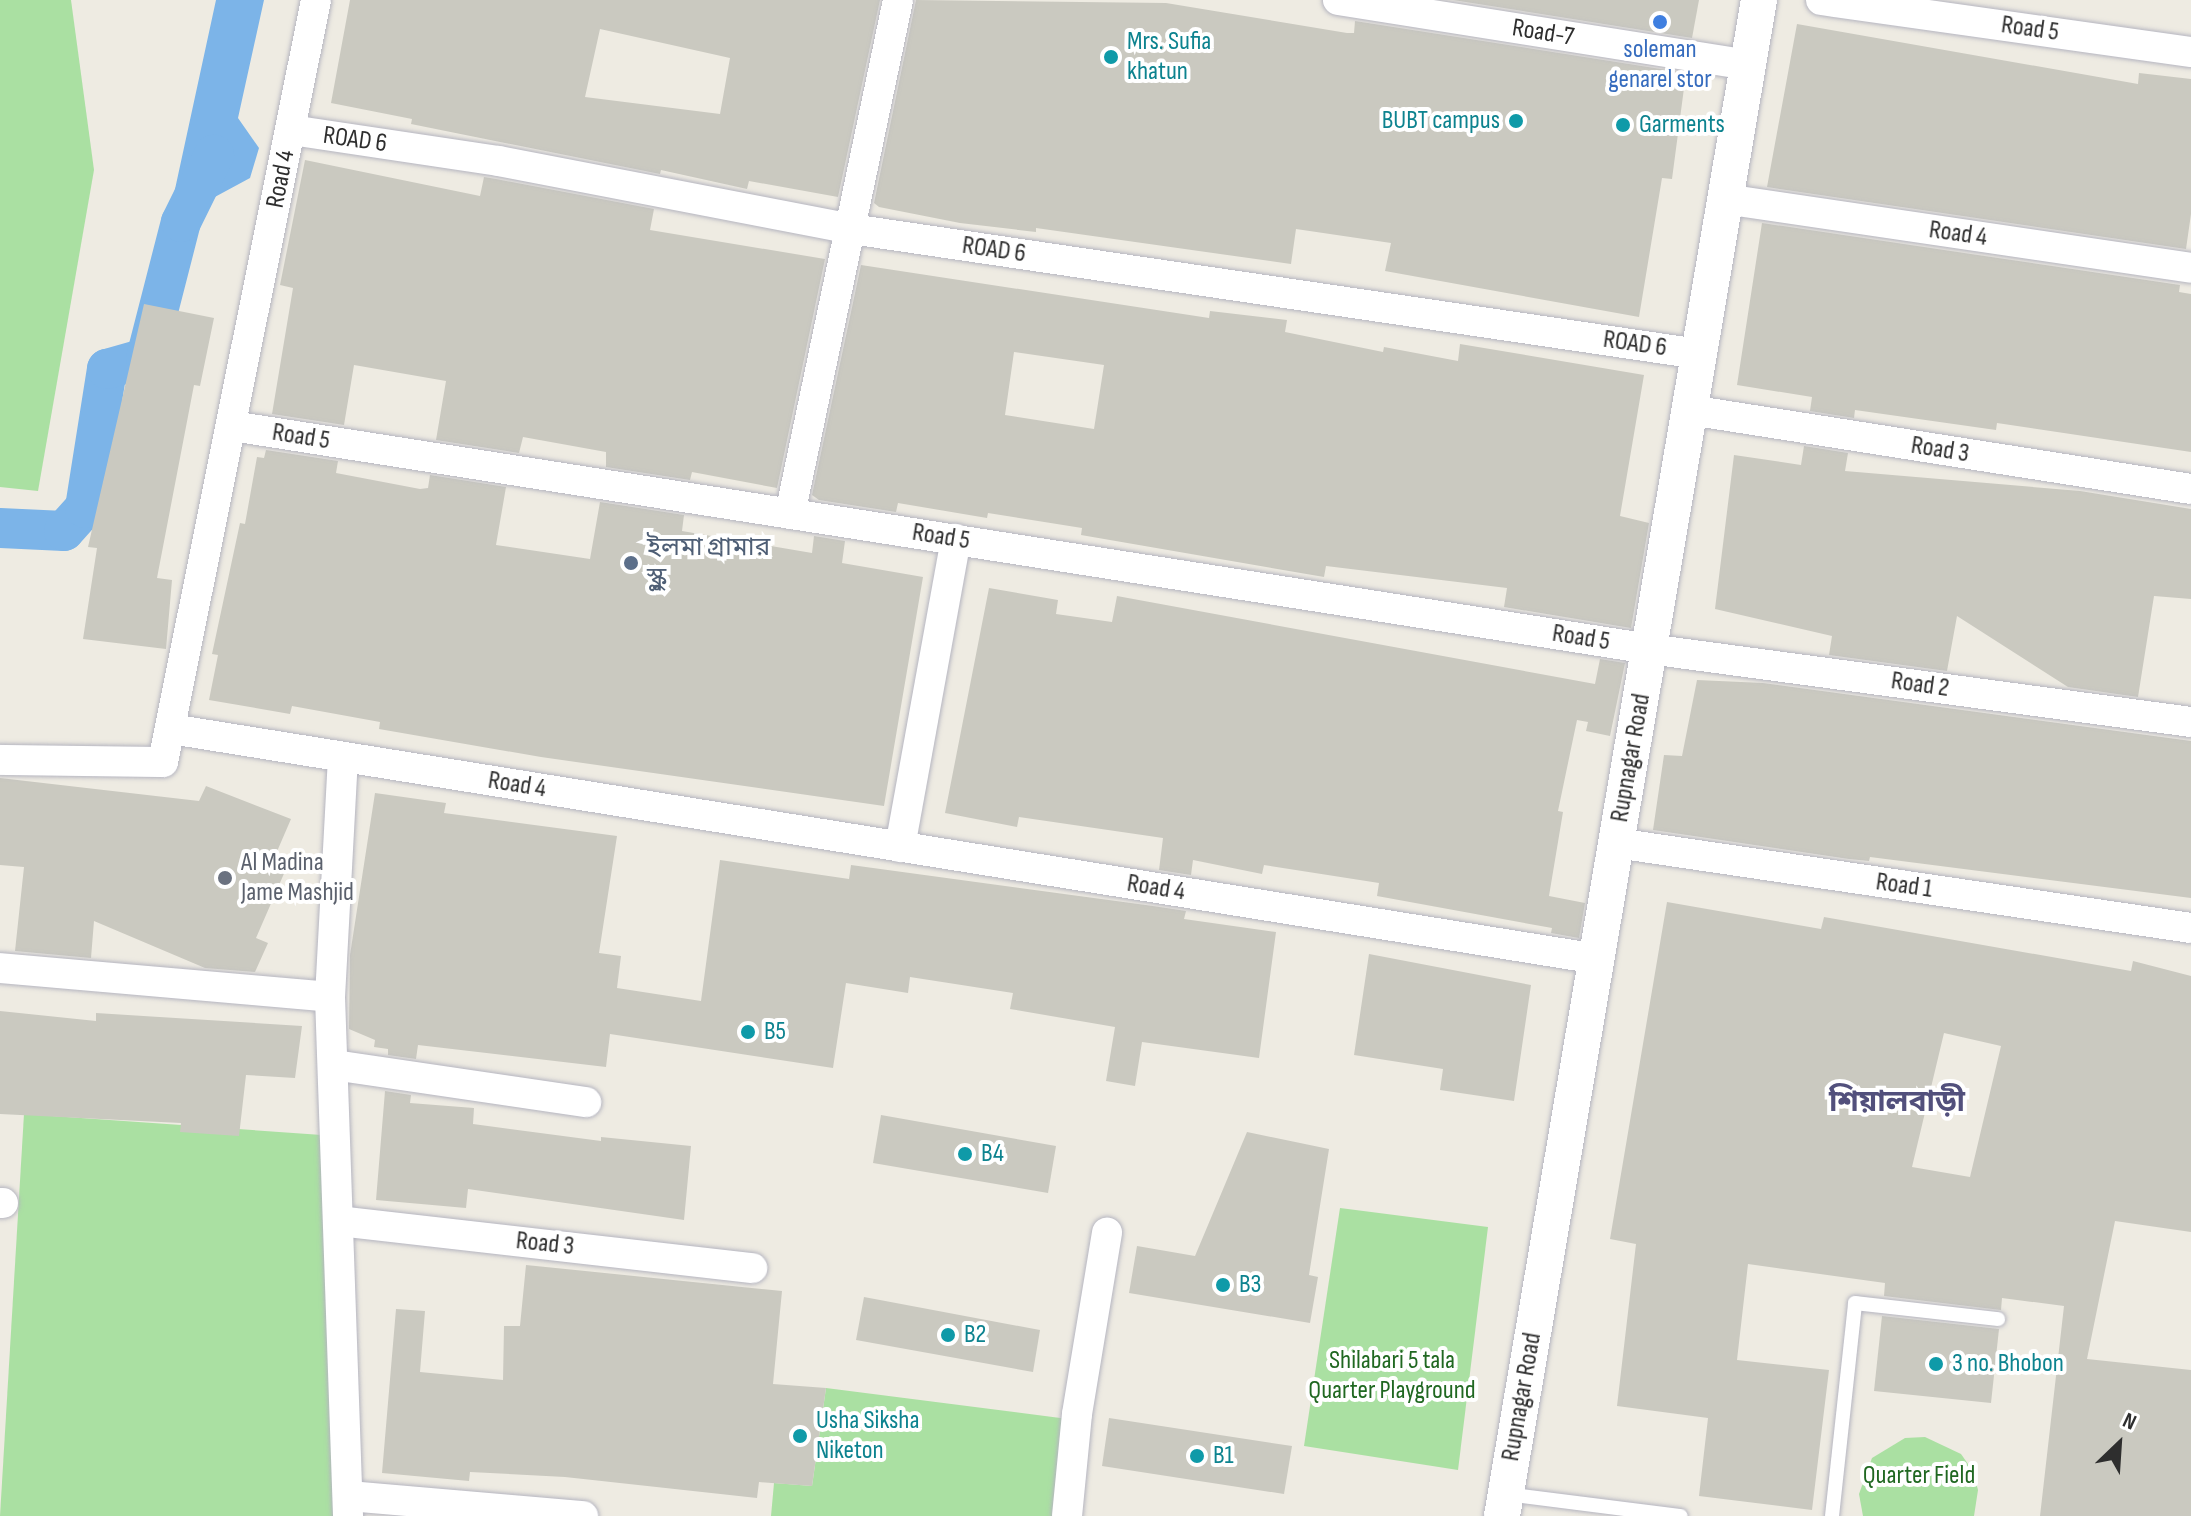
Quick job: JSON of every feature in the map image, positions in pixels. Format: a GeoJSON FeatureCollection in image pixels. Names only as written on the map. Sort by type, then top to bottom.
{"type":"FeatureCollection","features":[{"type":"Feature","properties":{"kind":"street","name":"Road 4"},"geometry":{"type":"LineString","coordinates":[[316,0],[171,729],[1597,959]]}},
{"type":"Feature","properties":{"kind":"street"},"geometry":{"type":"LineString","coordinates":[[790,514],[898,0]]}},
{"type":"Feature","properties":{"kind":"street","name":"Road-7"},"geometry":{"type":"LineString","coordinates":[[1338,0],[1748,65]]}},
{"type":"Feature","properties":{"kind":"street","name":"Rupnagar Road"},"geometry":{"type":"LineString","coordinates":[[1504,1505],[1759,0]]}},
{"type":"Feature","properties":{"kind":"street","name":"Road 5"},"geometry":{"type":"LineString","coordinates":[[1821,0],[2191,52]]}},
{"type":"Feature","properties":{"kind":"street","name":"ROAD 6"},"geometry":{"type":"LineString","coordinates":[[291,130],[499,161],[851,229],[1699,354]]}},
{"type":"Feature","properties":{"kind":"street","name":"Road 4"},"geometry":{"type":"LineString","coordinates":[[1725,199],[2191,268]]}},
{"type":"Feature","properties":{"kind":"street","name":"Road 3"},"geometry":{"type":"LineString","coordinates":[[1690,410],[2191,489]]}},
{"type":"Feature","properties":{"kind":"street","name":"Road 5"},"geometry":{"type":"LineString","coordinates":[[232,426],[1649,649]]}},
{"type":"Feature","properties":{"kind":"street"},"geometry":{"type":"LineString","coordinates":[[900,847],[956,539]]}},
{"type":"Feature","properties":{"kind":"street","name":"Road 2"},"geometry":{"type":"LineString","coordinates":[[1649,649],[2191,722]]}},
{"type":"Feature","properties":{"kind":"street"},"geometry":{"type":"LineString","coordinates":[[0,760],[163,762],[171,729]]}},
{"type":"Feature","properties":{"kind":"street"},"geometry":{"type":"LineString","coordinates":[[343,757],[330,997],[348,1506],[583,1516]]}},
{"type":"Feature","properties":{"kind":"street","name":"Road 1"},"geometry":{"type":"LineString","coordinates":[[1616,843],[2191,928]]}},
{"type":"Feature","properties":{"kind":"street"},"geometry":{"type":"LineString","coordinates":[[0,968],[330,997]]}},
{"type":"Feature","properties":{"kind":"street"},"geometry":{"type":"LineString","coordinates":[[334,1065],[586,1102]]}},
{"type":"Feature","properties":{"kind":"street","name":"Road 3"},"geometry":{"type":"LineString","coordinates":[[339,1221],[752,1268]]}},
{"type":"Feature","properties":{"kind":"street"},"geometry":{"type":"LineString","coordinates":[[1067,1516],[1077,1414],[1107,1232]]}},
{"type":"Feature","properties":{"kind":"lane"},"geometry":{"type":"LineString","coordinates":[[1832,1516],[1855,1303],[1998,1319]]}},
{"type":"Feature","properties":{"kind":"lane"},"geometry":{"type":"LineString","coordinates":[[1504,1505],[1681,1516]]}},
{"type":"Feature","properties":{"kind":"green space"},"geometry":{"type":"Polygon","coordinates":[[[0,0],[71,0],[94,170],[38,491],[0,487],[0,0]]]}},
{"type":"Feature","properties":{"kind":"green space"},"geometry":{"type":"Polygon","coordinates":[[[24,1114],[336,1136],[348,1516],[0,1516],[24,1114]]]}},
{"type":"Feature","properties":{"kind":"green space","name":"Shilabari 5 tala Quarter Playground"},"geometry":{"type":"Polygon","coordinates":[[[1340,1208],[1488,1227],[1458,1470],[1304,1446],[1340,1208]]]}},
{"type":"Feature","properties":{"kind":"green space"},"geometry":{"type":"Polygon","coordinates":[[[826,1388],[1068,1419],[1059,1516],[771,1516],[774,1483],[812,1486],[826,1388]]]}},
{"type":"Feature","properties":{"kind":"green space","name":"Quarter Field"},"geometry":{"type":"Polygon","coordinates":[[[1925,1437],[1961,1454],[1973,1471],[1978,1490],[1974,1516],[1863,1516],[1859,1494],[1872,1458],[1905,1438],[1925,1437]]]}},
{"type":"Feature","properties":{"kind":"water"},"geometry":{"type":"Polygon","coordinates":[[[216,0],[264,0],[238,118],[259,148],[250,178],[200,205],[172,203],[216,0]]]}},
{"type":"Feature","properties":{"kind":"building"},"geometry":{"type":"Polygon","coordinates":[[[350,0],[880,0],[838,197],[749,181],[747,189],[661,170],[660,174],[411,124],[412,119],[331,103],[350,0]],[[600,29],[585,97],[720,114],[730,58],[600,29]]]}},
{"type":"Feature","properties":{"kind":"building"},"geometry":{"type":"Polygon","coordinates":[[[916,0],[1166,3],[1347,33],[1354,33],[1355,21],[1686,73],[1672,179],[1662,178],[1639,317],[1385,271],[1391,243],[1296,229],[1291,264],[1036,228],[1036,232],[960,223],[879,207],[874,203],[916,0]]]}},
{"type":"Feature","properties":{"kind":"building"},"geometry":{"type":"Polygon","coordinates":[[[1453,0],[1699,0],[1692,38],[1453,0]]]}},
{"type":"Feature","properties":{"kind":"building"},"geometry":{"type":"Polygon","coordinates":[[[1797,24],[2138,84],[2139,73],[2191,79],[2191,214],[2186,249],[1767,187],[1797,24]]]}},
{"type":"Feature","properties":{"kind":"building"},"geometry":{"type":"Polygon","coordinates":[[[305,160],[480,196],[484,177],[654,209],[650,230],[825,259],[777,488],[692,472],[690,480],[606,467],[606,452],[523,437],[519,453],[436,440],[446,381],[354,365],[344,425],[272,414],[293,288],[280,285],[305,160]]]}},
{"type":"Feature","properties":{"kind":"building"},"geometry":{"type":"Polygon","coordinates":[[[1762,223],[2180,285],[2179,292],[2191,294],[2191,452],[1997,423],[1996,430],[1855,410],[1854,418],[1810,411],[1812,397],[1737,385],[1762,223]]]}},
{"type":"Feature","properties":{"kind":"building"},"geometry":{"type":"Polygon","coordinates":[[[861,265],[1209,318],[1210,311],[1287,320],[1285,332],[1383,352],[1384,347],[1458,361],[1460,344],[1644,375],[1620,516],[1649,523],[1631,628],[1504,607],[1507,588],[1326,566],[1324,577],[1081,535],[1082,528],[988,513],[987,518],[898,503],[896,512],[819,500],[812,495],[861,265]],[[1014,352],[1005,415],[1094,429],[1104,365],[1014,352]]]}},
{"type":"Feature","properties":{"kind":"building"},"geometry":{"type":"Polygon","coordinates":[[[144,304],[214,318],[200,386],[194,385],[157,578],[172,580],[166,649],[83,639],[97,548],[88,547],[144,304]]]}},
{"type":"Feature","properties":{"kind":"building"},"geometry":{"type":"Polygon","coordinates":[[[1804,446],[1848,453],[1845,471],[2080,491],[2191,509],[2191,599],[2154,596],[2138,697],[2068,687],[1957,616],[1947,671],[1829,655],[1832,636],[1715,609],[1734,455],[1801,465],[1804,446]]]}},
{"type":"Feature","properties":{"kind":"building"},"geometry":{"type":"Polygon","coordinates":[[[266,450],[338,461],[336,473],[420,489],[428,488],[430,475],[506,487],[496,545],[590,559],[600,502],[684,515],[682,531],[812,553],[814,536],[845,541],[842,563],[923,577],[884,806],[541,757],[379,729],[380,722],[292,706],[290,714],[209,700],[218,655],[212,654],[240,523],[245,524],[257,457],[264,458],[266,450]]]}},
{"type":"Feature","properties":{"kind":"building"},"geometry":{"type":"Polygon","coordinates":[[[989,588],[1058,600],[1056,614],[1112,622],[1117,596],[1595,684],[1600,659],[1625,663],[1610,736],[1586,731],[1588,722],[1577,720],[1558,811],[1563,812],[1549,896],[1585,903],[1579,938],[1551,933],[1552,928],[1377,896],[1379,883],[1264,865],[1262,874],[1193,860],[1191,875],[1159,870],[1163,838],[1019,817],[1017,827],[945,813],[989,588]]]}},
{"type":"Feature","properties":{"kind":"building"},"geometry":{"type":"Polygon","coordinates":[[[1697,680],[1763,683],[2191,741],[2191,898],[1870,857],[1869,861],[1849,859],[1653,830],[1664,755],[1682,756],[1697,680]]]}},
{"type":"Feature","properties":{"kind":"building"},"geometry":{"type":"Polygon","coordinates":[[[0,778],[199,801],[206,786],[291,819],[272,863],[286,869],[256,938],[268,943],[255,972],[205,968],[94,921],[91,958],[15,951],[24,867],[0,865],[0,778]]]}},
{"type":"Feature","properties":{"kind":"building"},"geometry":{"type":"Polygon","coordinates":[[[375,793],[446,803],[444,813],[617,836],[599,953],[621,956],[617,988],[701,1001],[720,860],[849,879],[851,865],[1186,911],[1184,919],[1276,932],[1259,1058],[1142,1042],[1135,1086],[1106,1081],[1115,1027],[1010,1009],[1013,993],[910,977],[908,993],[846,983],[833,1068],[610,1034],[606,1067],[418,1045],[416,1059],[388,1055],[388,1049],[374,1047],[375,1040],[349,1029],[350,955],[375,793]]]}},
{"type":"Feature","properties":{"kind":"building"},"geometry":{"type":"Polygon","coordinates":[[[1667,902],[1821,929],[1824,917],[2131,971],[2133,961],[2191,976],[2191,1232],[2115,1221],[2087,1359],[2191,1370],[2191,1516],[2040,1516],[2064,1306],[2002,1298],[2001,1310],[1884,1296],[1885,1283],[1748,1264],[1737,1360],[1829,1370],[1812,1510],[1699,1496],[1708,1418],[1617,1406],[1636,1244],[1610,1239],[1667,902]],[[1944,1033],[1912,1167],[1970,1177],[2001,1046],[1944,1033]]]}},
{"type":"Feature","properties":{"kind":"building"},"geometry":{"type":"Polygon","coordinates":[[[1369,954],[1531,985],[1514,1101],[1440,1090],[1443,1069],[1354,1055],[1369,954]]]}},
{"type":"Feature","properties":{"kind":"building"},"geometry":{"type":"Polygon","coordinates":[[[0,1011],[96,1021],[96,1013],[302,1026],[295,1078],[246,1075],[239,1136],[180,1132],[181,1123],[0,1114],[0,1011]]]}},
{"type":"Feature","properties":{"kind":"building"},"geometry":{"type":"Polygon","coordinates":[[[385,1091],[411,1095],[410,1103],[474,1108],[473,1124],[601,1141],[601,1137],[691,1146],[684,1220],[468,1189],[466,1208],[376,1200],[385,1091]]]}},
{"type":"Feature","properties":{"kind":"building","name":"B4"},"geometry":{"type":"Polygon","coordinates":[[[881,1115],[1056,1146],[1048,1193],[873,1163],[881,1115]]]}},
{"type":"Feature","properties":{"kind":"building"},"geometry":{"type":"Polygon","coordinates":[[[1247,1132],[1329,1149],[1309,1275],[1318,1277],[1310,1323],[1129,1293],[1137,1246],[1195,1256],[1247,1132]]]}},
{"type":"Feature","properties":{"kind":"building"},"geometry":{"type":"Polygon","coordinates":[[[526,1265],[782,1291],[773,1384],[826,1388],[812,1486],[759,1482],[757,1498],[565,1477],[470,1472],[469,1481],[382,1473],[396,1309],[425,1311],[420,1372],[503,1380],[504,1326],[520,1326],[526,1265]]]}},
{"type":"Feature","properties":{"kind":"building","name":"B2"},"geometry":{"type":"Polygon","coordinates":[[[864,1297],[1040,1330],[1033,1372],[856,1340],[864,1297]]]}},
{"type":"Feature","properties":{"kind":"building","name":"3 no. Bhobon"},"geometry":{"type":"Polygon","coordinates":[[[1882,1316],[1999,1329],[1991,1403],[1874,1391],[1882,1316]]]}},
{"type":"Feature","properties":{"kind":"building","name":"B1"},"geometry":{"type":"Polygon","coordinates":[[[1109,1418],[1292,1446],[1284,1494],[1102,1466],[1109,1418]]]}},
{"type":"Feature","properties":{"kind":"waterway"},"geometry":{"type":"LineString","coordinates":[[0,528],[64,531],[85,508],[107,369],[146,358],[181,222],[214,155]]}},
{"type":"Feature","properties":{"kind":"place","name":"soleman genarel stor"},"geometry":{"type":"Point","coordinates":[1660,22]}},
{"type":"Feature","properties":{"kind":"place","name":"Mrs. Sufia khatun"},"geometry":{"type":"Point","coordinates":[1111,57]}},
{"type":"Feature","properties":{"kind":"place","name":"BUBT campus"},"geometry":{"type":"Point","coordinates":[1516,121]}},
{"type":"Feature","properties":{"kind":"place","name":"Garments"},"geometry":{"type":"Point","coordinates":[1623,125]}},
{"type":"Feature","properties":{"kind":"place","name":"ইলমা গ্রামার স্কুল"},"geometry":{"type":"Point","coordinates":[631,563]}},
{"type":"Feature","properties":{"kind":"place","name":"Al Madina Jame Mashjid"},"geometry":{"type":"Point","coordinates":[225,878]}},
{"type":"Feature","properties":{"kind":"place","name":"B5"},"geometry":{"type":"Point","coordinates":[748,1032]}},
{"type":"Feature","properties":{"kind":"place","name":"B4"},"geometry":{"type":"Point","coordinates":[965,1154]}},
{"type":"Feature","properties":{"kind":"place","name":"B3"},"geometry":{"type":"Point","coordinates":[1223,1285]}},
{"type":"Feature","properties":{"kind":"place","name":"B2"},"geometry":{"type":"Point","coordinates":[948,1335]}},
{"type":"Feature","properties":{"kind":"place","name":"3 no. Bhobon"},"geometry":{"type":"Point","coordinates":[1936,1364]}},
{"type":"Feature","properties":{"kind":"place","name":"Usha Siksha Niketon"},"geometry":{"type":"Point","coordinates":[800,1436]}},
{"type":"Feature","properties":{"kind":"place","name":"B1"},"geometry":{"type":"Point","coordinates":[1197,1456]}},
{"type":"Feature","properties":{"kind":"district","name":"শিয়ালবাড়ী"},"geometry":{"type":"Point","coordinates":[1897,1102]}}]}
